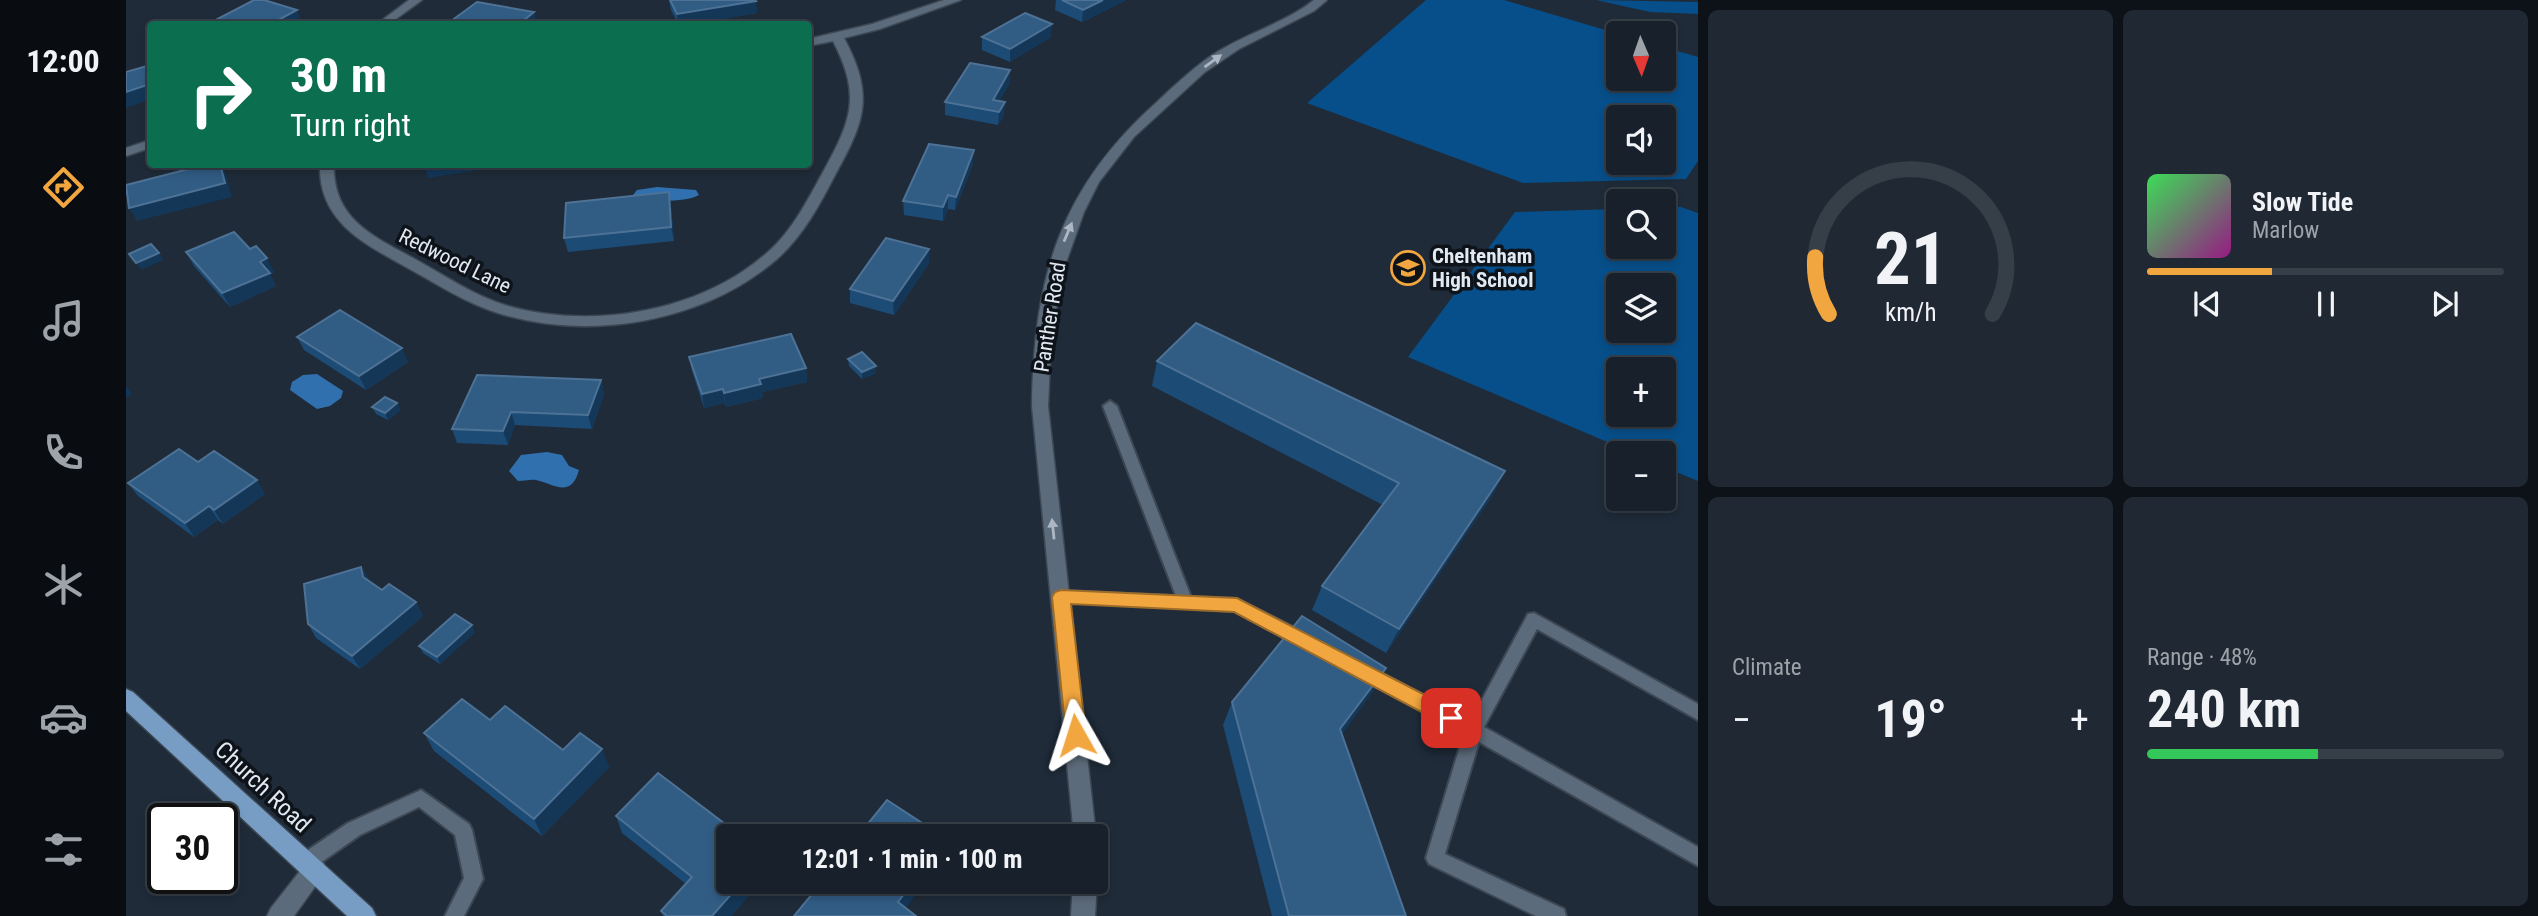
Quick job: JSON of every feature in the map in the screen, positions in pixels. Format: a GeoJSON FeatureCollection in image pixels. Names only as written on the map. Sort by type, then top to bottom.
{"type":"FeatureCollection","features":[{"type":"Feature","properties":{"kind":"main road","name":"Church Road"},"geometry":{"type":"LineString","coordinates":[[126,698],[364,916]]}},
{"type":"Feature","properties":{"kind":"street"},"geometry":{"type":"LineString","coordinates":[[386,21],[416,0]]}},
{"type":"Feature","properties":{"kind":"street"},"geometry":{"type":"LineString","coordinates":[[812,42],[956,0]]}},
{"type":"Feature","properties":{"kind":"street","name":"Panther Road"},"geometry":{"type":"LineString","coordinates":[[1084,824],[1040,406],[1039,356],[1055,273],[1066,235],[1088,190],[1111,155],[1191,77],[1225,53],[1310,9],[1321,0]]}},
{"type":"Feature","properties":{"kind":"street","name":"Redwood Lane"},"geometry":{"type":"LineString","coordinates":[[328,168],[333,204],[357,232],[478,299],[517,313],[552,318],[604,319],[655,313],[709,296],[757,270],[788,242],[799,226],[855,122],[858,86],[853,68],[837,37]]}},
{"type":"Feature","properties":{"kind":"street"},"geometry":{"type":"LineString","coordinates":[[126,152],[147,145]]}},
{"type":"Feature","properties":{"kind":"street"},"geometry":{"type":"LineString","coordinates":[[279,916],[311,866]]}},
{"type":"Feature","properties":{"kind":"street"},"geometry":{"type":"LineString","coordinates":[[1083,916],[1084,894]]}},
{"type":"Feature","properties":{"kind":"lane"},"geometry":{"type":"LineString","coordinates":[[1110,406],[1186,603]]}},
{"type":"Feature","properties":{"kind":"lane"},"geometry":{"type":"LineString","coordinates":[[1061,597],[1237,605],[1320,649]]}},
{"type":"Feature","properties":{"kind":"lane"},"geometry":{"type":"LineString","coordinates":[[1557,916],[1435,858],[1475,730],[1534,619],[1698,713]]}},
{"type":"Feature","properties":{"kind":"lane"},"geometry":{"type":"LineString","coordinates":[[1344,662],[1475,730],[1698,857]]}},
{"type":"Feature","properties":{"kind":"lane"},"geometry":{"type":"LineString","coordinates":[[311,866],[354,829],[421,798],[463,830],[474,879],[454,916]]}},
{"type":"Feature","properties":{"kind":"shaded area"},"geometry":{"type":"Polygon","coordinates":[[[1426,0],[1504,0],[1606,30],[1606,91],[1676,91],[1676,51],[1698,57],[1698,161],[1686,179],[1523,183],[1307,103],[1426,0]]]}},
{"type":"Feature","properties":{"kind":"shaded area"},"geometry":{"type":"Polygon","coordinates":[[[1596,0],[1698,2],[1698,14],[1650,12],[1596,0]]]}},
{"type":"Feature","properties":{"kind":"shaded area"},"geometry":{"type":"Polygon","coordinates":[[[657,187],[696,190],[699,195],[668,201],[636,199],[633,195],[637,190],[657,187]]]}},
{"type":"Feature","properties":{"kind":"shaded area"},"geometry":{"type":"Polygon","coordinates":[[[1676,207],[1698,213],[1698,481],[1676,472],[1676,441],[1606,441],[1408,357],[1515,212],[1606,209],[1606,259],[1676,259],[1676,207]]]}},
{"type":"Feature","properties":{"kind":"shaded area"},"geometry":{"type":"Polygon","coordinates":[[[317,374],[343,391],[341,398],[330,406],[317,409],[290,390],[292,382],[303,375],[317,374]]]}},
{"type":"Feature","properties":{"kind":"shaded area"},"geometry":{"type":"Polygon","coordinates":[[[547,452],[562,455],[569,466],[579,470],[576,479],[567,487],[536,480],[518,481],[509,471],[521,455],[547,452]]]}},
{"type":"Feature","properties":{"kind":"building"},"geometry":{"type":"Polygon","coordinates":[[[254,0],[264,0],[297,10],[277,21],[214,21],[254,0]]]}},
{"type":"Feature","properties":{"kind":"building"},"geometry":{"type":"Polygon","coordinates":[[[670,0],[755,0],[756,1],[677,14],[670,0]]]}},
{"type":"Feature","properties":{"kind":"building"},"geometry":{"type":"Polygon","coordinates":[[[1062,0],[1103,0],[1083,10],[1062,0]]]}},
{"type":"Feature","properties":{"kind":"building"},"geometry":{"type":"Polygon","coordinates":[[[477,2],[534,12],[523,21],[451,21],[477,2]]]}},
{"type":"Feature","properties":{"kind":"building"},"geometry":{"type":"Polygon","coordinates":[[[1025,13],[1052,24],[1010,49],[982,37],[1025,13]]]}},
{"type":"Feature","properties":{"kind":"building"},"geometry":{"type":"Polygon","coordinates":[[[970,63],[1010,70],[993,100],[1005,102],[999,112],[945,102],[970,63]]]}},
{"type":"Feature","properties":{"kind":"building"},"geometry":{"type":"Polygon","coordinates":[[[147,66],[147,85],[126,92],[126,72],[147,66]]]}},
{"type":"Feature","properties":{"kind":"building"},"geometry":{"type":"Polygon","coordinates":[[[929,144],[974,150],[956,197],[948,195],[943,207],[903,201],[929,144]]]}},
{"type":"Feature","properties":{"kind":"building"},"geometry":{"type":"Polygon","coordinates":[[[192,168],[221,168],[225,183],[129,208],[126,185],[192,168]]]}},
{"type":"Feature","properties":{"kind":"building"},"geometry":{"type":"Polygon","coordinates":[[[669,192],[671,227],[564,238],[566,203],[669,192]]]}},
{"type":"Feature","properties":{"kind":"building"},"geometry":{"type":"Polygon","coordinates":[[[234,232],[250,249],[256,246],[267,258],[260,262],[270,273],[222,293],[186,252],[234,232]]]}},
{"type":"Feature","properties":{"kind":"building"},"geometry":{"type":"Polygon","coordinates":[[[886,238],[929,249],[893,301],[850,289],[886,238]]]}},
{"type":"Feature","properties":{"kind":"building"},"geometry":{"type":"Polygon","coordinates":[[[151,244],[159,253],[136,263],[129,254],[151,244]]]}},
{"type":"Feature","properties":{"kind":"building"},"geometry":{"type":"Polygon","coordinates":[[[340,310],[402,348],[359,376],[297,337],[340,310]]]}},
{"type":"Feature","properties":{"kind":"building"},"geometry":{"type":"Polygon","coordinates":[[[1196,323],[1505,471],[1399,629],[1322,586],[1399,483],[1157,361],[1196,323]]]}},
{"type":"Feature","properties":{"kind":"building"},"geometry":{"type":"Polygon","coordinates":[[[791,334],[806,368],[759,379],[761,384],[724,393],[723,389],[702,394],[689,357],[791,334]]]}},
{"type":"Feature","properties":{"kind":"building"},"geometry":{"type":"Polygon","coordinates":[[[862,352],[876,366],[862,372],[848,359],[862,352]]]}},
{"type":"Feature","properties":{"kind":"building"},"geometry":{"type":"Polygon","coordinates":[[[477,375],[601,380],[588,415],[511,412],[503,431],[452,429],[477,375]]]}},
{"type":"Feature","properties":{"kind":"building"},"geometry":{"type":"Polygon","coordinates":[[[385,397],[397,403],[385,413],[372,407],[385,397]]]}},
{"type":"Feature","properties":{"kind":"building"},"geometry":{"type":"Polygon","coordinates":[[[179,449],[198,462],[214,451],[257,480],[214,510],[209,506],[185,523],[128,483],[179,449]]]}},
{"type":"Feature","properties":{"kind":"building"},"geometry":{"type":"Polygon","coordinates":[[[361,567],[363,577],[382,590],[389,584],[416,602],[352,656],[308,624],[304,584],[361,567]]]}},
{"type":"Feature","properties":{"kind":"building"},"geometry":{"type":"Polygon","coordinates":[[[455,614],[472,625],[437,657],[419,646],[455,614]]]}},
{"type":"Feature","properties":{"kind":"building"},"geometry":{"type":"Polygon","coordinates":[[[1302,616],[1386,668],[1340,729],[1406,916],[1289,916],[1232,702],[1302,616]]]}},
{"type":"Feature","properties":{"kind":"building"},"geometry":{"type":"Polygon","coordinates":[[[462,699],[490,720],[505,706],[563,750],[580,733],[602,749],[534,819],[424,733],[462,699]]]}},
{"type":"Feature","properties":{"kind":"building"},"geometry":{"type":"Polygon","coordinates":[[[658,773],[725,824],[716,824],[716,894],[731,894],[712,916],[667,916],[661,911],[692,877],[616,816],[658,773]]]}},
{"type":"Feature","properties":{"kind":"building"},"geometry":{"type":"Polygon","coordinates":[[[887,800],[924,824],[868,824],[887,800]]]}},
{"type":"Feature","properties":{"kind":"building"},"geometry":{"type":"Polygon","coordinates":[[[812,894],[904,894],[898,902],[916,916],[794,916],[812,894]]]}},
{"type":"Feature","properties":{"kind":"place","name":"Cheltenham High School"},"geometry":{"type":"Point","coordinates":[1408,268]}},
{"type":"Feature","properties":{"kind":"route"},"geometry":{"type":"LineString","coordinates":[[1076,735],[1061,597],[1237,605],[1451,718]]}}]}
